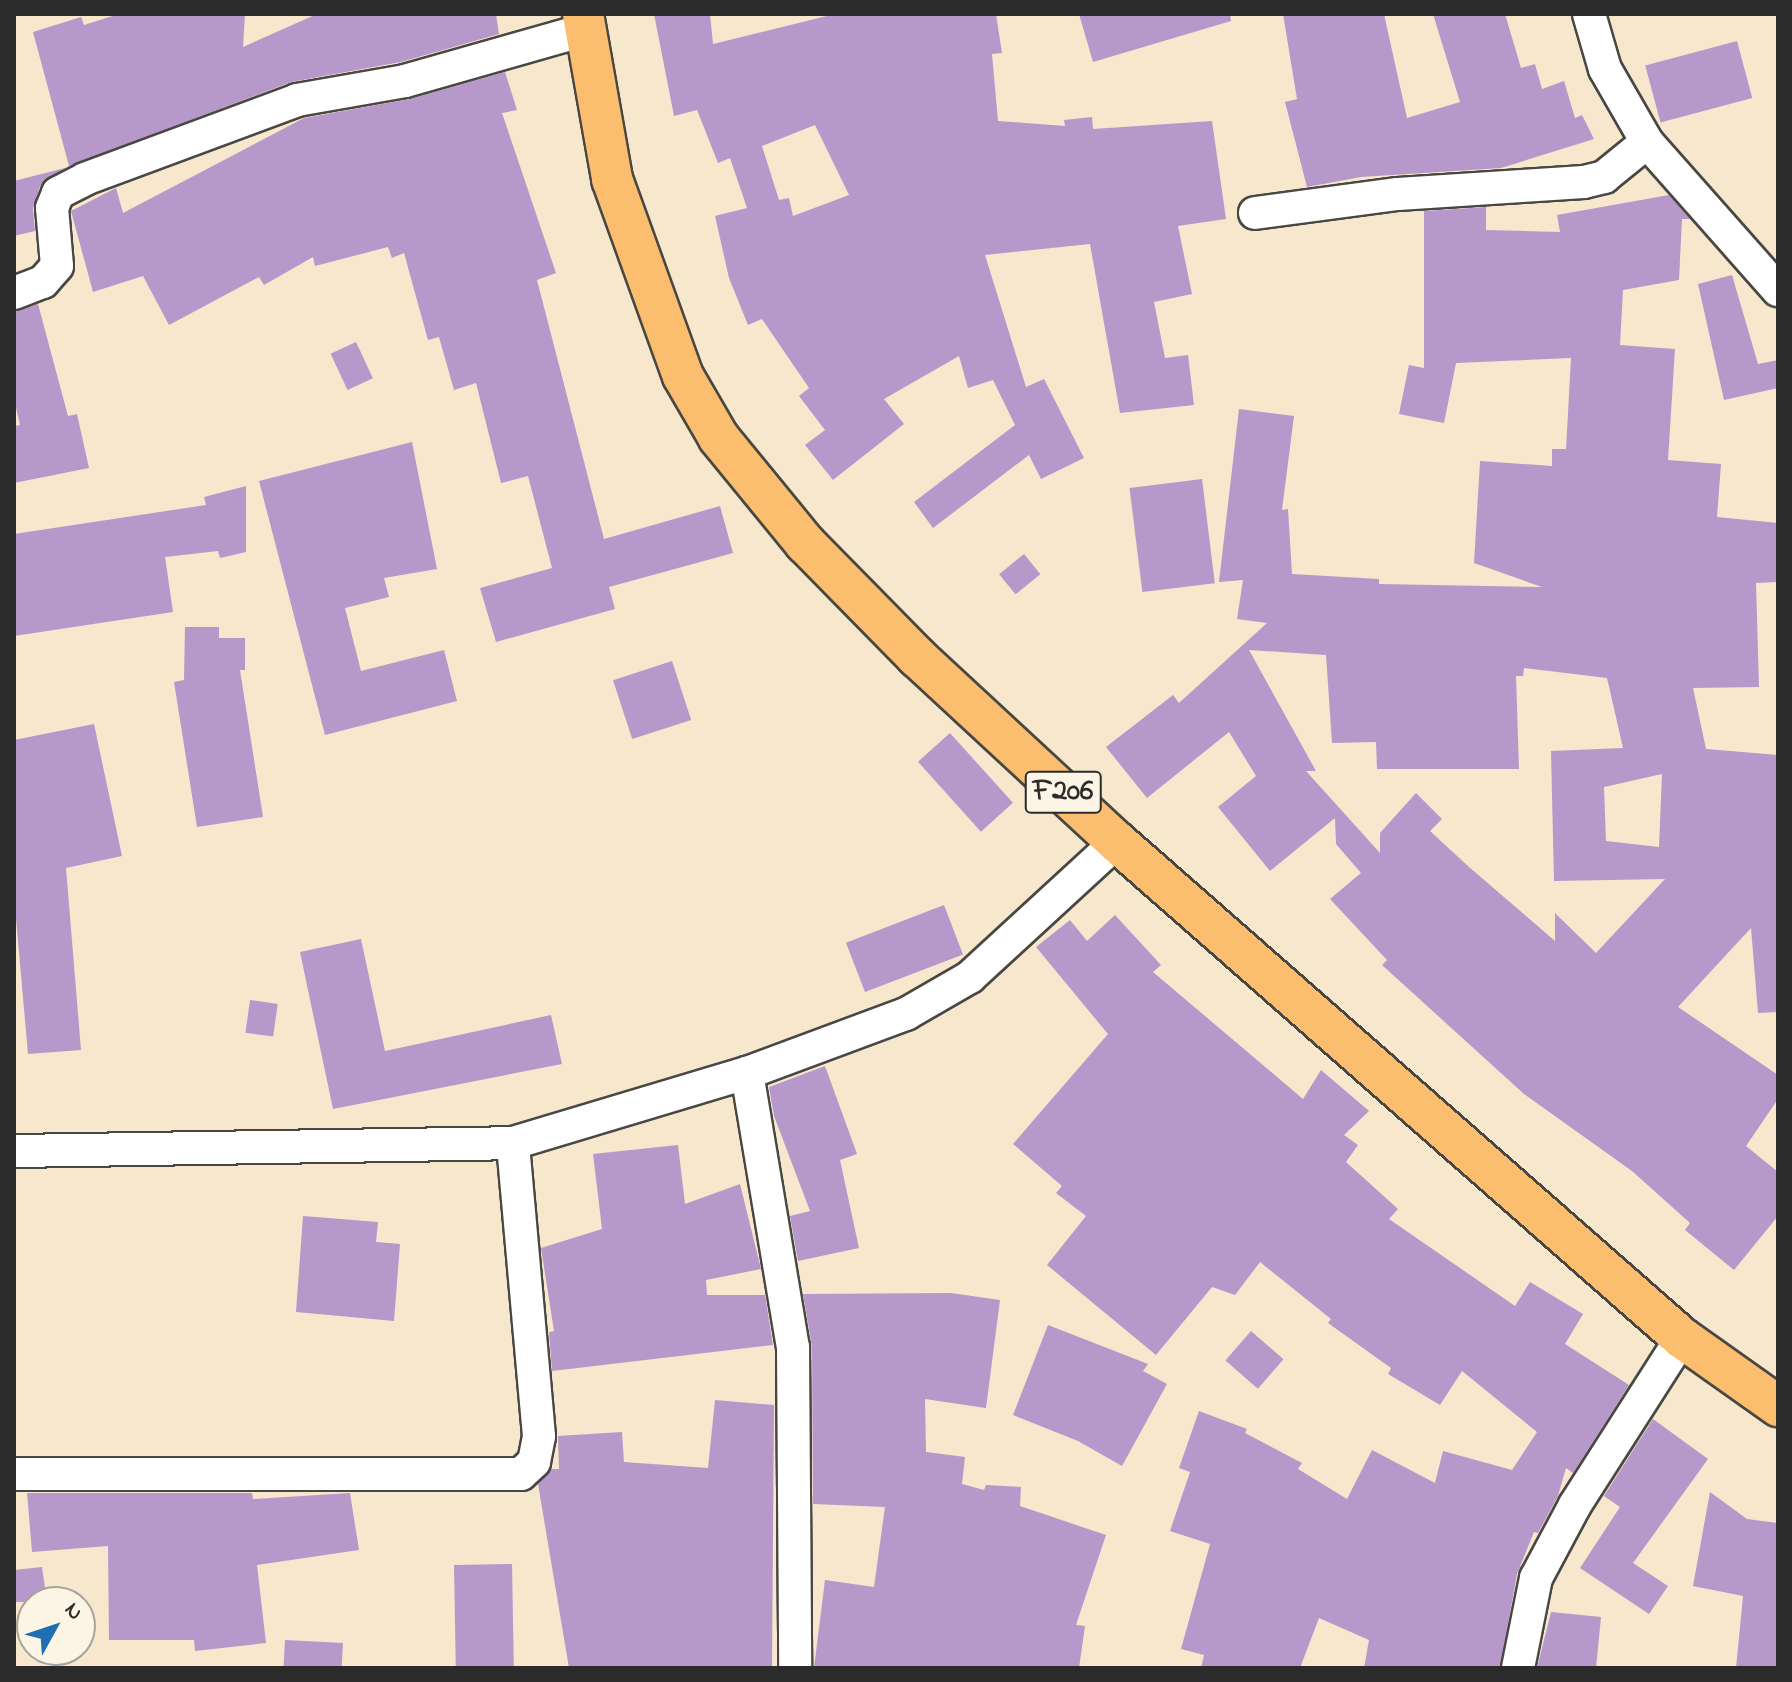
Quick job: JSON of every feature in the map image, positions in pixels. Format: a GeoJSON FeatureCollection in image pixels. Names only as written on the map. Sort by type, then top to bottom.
{"type":"FeatureCollection","features":[{"type":"Feature","properties":{"kind":"main road","name":"F206"},"geometry":{"type":"LineString","coordinates":[[584,22],[612,179],[655,308],[683,376],[719,438],[805,543],[872,611],[1117,842],[1682,1338],[1778,1406]]}},
{"type":"Feature","properties":{"kind":"street"},"geometry":{"type":"LineString","coordinates":[[1589,14],[1605,69],[1647,142],[1778,290]]}},
{"type":"Feature","properties":{"kind":"street"},"geometry":{"type":"LineString","coordinates":[[14,293],[43,282],[57,266],[52,208],[58,193],[85,179],[297,100],[405,81],[584,22]]}},
{"type":"Feature","properties":{"kind":"street"},"geometry":{"type":"LineString","coordinates":[[1255,213],[1398,194],[1584,182],[1604,177],[1647,142]]}},
{"type":"Feature","properties":{"kind":"street"},"geometry":{"type":"LineString","coordinates":[[14,1151],[513,1143],[747,1073],[906,1014],[970,977],[1117,842]]}},
{"type":"Feature","properties":{"kind":"street"},"geometry":{"type":"LineString","coordinates":[[747,1073],[793,1347],[795,1668]]}},
{"type":"Feature","properties":{"kind":"street"},"geometry":{"type":"LineString","coordinates":[[14,1474],[521,1474],[534,1462],[539,1436],[513,1143]]}},
{"type":"Feature","properties":{"kind":"street"},"geometry":{"type":"LineString","coordinates":[[1518,1668],[1536,1578],[1575,1505],[1682,1338]]}},
{"type":"Feature","properties":{"kind":"building"},"geometry":{"type":"Polygon","coordinates":[[[119,14],[245,14],[243,47],[317,14],[496,14],[499,34],[401,62],[291,82],[69,166],[33,32],[81,17],[84,25],[119,14]]]}},
{"type":"Feature","properties":{"kind":"building"},"geometry":{"type":"Polygon","coordinates":[[[654,14],[710,14],[713,44],[835,14],[996,14],[1002,53],[992,54],[998,121],[1065,126],[1064,120],[1092,117],[1093,129],[1212,121],[1226,219],[1178,226],[1192,294],[1154,302],[1165,358],[1188,355],[1194,405],[1120,413],[1090,244],[985,255],[1026,387],[1044,379],[1084,458],[1041,479],[1029,455],[933,528],[914,502],[1015,425],[993,380],[968,388],[959,356],[884,399],[904,424],[833,480],[805,445],[825,430],[799,396],[809,388],[762,319],[748,325],[729,278],[715,216],[747,208],[730,158],[718,163],[697,110],[674,116],[654,14]],[[815,125],[762,146],[779,200],[789,198],[793,216],[849,195],[815,125]]]}},
{"type":"Feature","properties":{"kind":"building"},"geometry":{"type":"Polygon","coordinates":[[[1079,14],[1230,14],[1231,21],[1093,62],[1079,14]]]}},
{"type":"Feature","properties":{"kind":"building"},"geometry":{"type":"Polygon","coordinates":[[[1283,14],[1384,14],[1407,118],[1460,102],[1433,14],[1505,14],[1521,68],[1535,64],[1542,89],[1564,81],[1575,118],[1582,115],[1594,139],[1501,168],[1361,177],[1307,187],[1285,102],[1297,99],[1283,14]]]}},
{"type":"Feature","properties":{"kind":"building"},"geometry":{"type":"Polygon","coordinates":[[[1737,41],[1752,98],[1661,123],[1645,66],[1737,41]]]}},
{"type":"Feature","properties":{"kind":"building"},"geometry":{"type":"Polygon","coordinates":[[[505,72],[517,110],[502,113],[556,273],[537,280],[604,539],[720,506],[733,553],[609,587],[615,609],[496,642],[480,588],[552,568],[528,476],[501,483],[476,383],[454,390],[439,337],[428,340],[404,253],[392,258],[388,247],[315,266],[313,257],[264,285],[259,277],[169,325],[143,276],[93,292],[71,211],[116,188],[123,213],[304,118],[410,99],[505,72]]]}},
{"type":"Feature","properties":{"kind":"building"},"geometry":{"type":"Polygon","coordinates":[[[65,168],[40,186],[33,209],[35,231],[14,236],[14,181],[65,168]]]}},
{"type":"Feature","properties":{"kind":"building"},"geometry":{"type":"Polygon","coordinates":[[[1669,195],[1690,219],[1682,219],[1679,280],[1623,290],[1620,345],[1675,349],[1668,460],[1721,464],[1717,517],[1778,523],[1778,582],[1756,583],[1759,687],[1693,688],[1706,749],[1778,755],[1778,1012],[1758,1013],[1751,928],[1678,1007],[1778,1075],[1778,1099],[1746,1146],[1778,1172],[1778,1216],[1734,1270],[1685,1230],[1690,1223],[1632,1171],[1524,1094],[1382,965],[1387,960],[1330,899],[1361,873],[1336,844],[1335,818],[1270,871],[1218,807],[1256,776],[1229,732],[1147,798],[1106,747],[1173,695],[1179,703],[1267,623],[1237,619],[1243,580],[1219,582],[1239,409],[1294,416],[1282,510],[1288,509],[1292,574],[1379,579],[1379,584],[1542,587],[1474,563],[1480,461],[1552,466],[1552,449],[1566,449],[1571,358],[1456,363],[1444,423],[1399,414],[1409,365],[1424,368],[1424,211],[1486,207],[1486,230],[1560,232],[1557,215],[1669,195]],[[1249,650],[1316,771],[1306,771],[1380,853],[1380,833],[1416,793],[1442,819],[1430,831],[1469,867],[1555,941],[1555,913],[1596,953],[1665,879],[1554,881],[1551,751],[1623,748],[1607,678],[1524,668],[1523,676],[1516,676],[1519,769],[1377,769],[1376,742],[1332,743],[1326,655],[1249,650]],[[1662,774],[1604,787],[1606,841],[1659,847],[1662,774]]]}},
{"type":"Feature","properties":{"kind":"building"},"geometry":{"type":"Polygon","coordinates":[[[1732,275],[1758,364],[1778,360],[1778,388],[1724,400],[1698,284],[1732,275]]]}},
{"type":"Feature","properties":{"kind":"building"},"geometry":{"type":"Polygon","coordinates":[[[38,304],[68,416],[77,414],[89,468],[14,483],[14,426],[20,425],[14,399],[14,312],[38,304]]]}},
{"type":"Feature","properties":{"kind":"building"},"geometry":{"type":"Polygon","coordinates":[[[356,342],[373,378],[348,390],[331,354],[356,342]]]}},
{"type":"Feature","properties":{"kind":"building"},"geometry":{"type":"Polygon","coordinates":[[[412,442],[437,569],[384,578],[389,597],[345,608],[361,671],[444,650],[457,701],[325,735],[259,481],[412,442]]]}},
{"type":"Feature","properties":{"kind":"building"},"geometry":{"type":"Polygon","coordinates":[[[1202,479],[1215,583],[1142,592],[1130,488],[1202,479]]]}},
{"type":"Feature","properties":{"kind":"building"},"geometry":{"type":"Polygon","coordinates":[[[246,486],[246,552],[220,558],[218,551],[165,557],[173,612],[14,636],[14,534],[206,505],[204,497],[246,486]]]}},
{"type":"Feature","properties":{"kind":"building"},"geometry":{"type":"Polygon","coordinates":[[[1024,554],[1040,574],[1015,594],[999,574],[1024,554]]]}},
{"type":"Feature","properties":{"kind":"building"},"geometry":{"type":"Polygon","coordinates":[[[185,627],[219,627],[219,638],[245,638],[245,670],[240,670],[263,817],[197,827],[174,682],[184,680],[185,627]]]}},
{"type":"Feature","properties":{"kind":"building"},"geometry":{"type":"Polygon","coordinates":[[[672,661],[691,720],[632,739],[613,680],[672,661]]]}},
{"type":"Feature","properties":{"kind":"building"},"geometry":{"type":"Polygon","coordinates":[[[94,724],[122,856],[66,868],[81,1050],[28,1054],[14,896],[14,740],[94,724]]]}},
{"type":"Feature","properties":{"kind":"building"},"geometry":{"type":"Polygon","coordinates":[[[950,733],[1013,803],[981,832],[918,762],[950,733]]]}},
{"type":"Feature","properties":{"kind":"building"},"geometry":{"type":"Polygon","coordinates":[[[944,905],[963,954],[865,992],[846,943],[944,905]]]}},
{"type":"Feature","properties":{"kind":"building"},"geometry":{"type":"Polygon","coordinates":[[[1115,915],[1161,965],[1153,972],[1303,1099],[1321,1070],[1369,1111],[1344,1135],[1358,1145],[1346,1162],[1398,1209],[1389,1219],[1515,1306],[1530,1282],[1583,1314],[1565,1344],[1629,1385],[1573,1473],[1566,1468],[1558,1496],[1538,1533],[1534,1532],[1517,1574],[1500,1668],[1364,1668],[1369,1640],[1319,1618],[1300,1668],[1201,1668],[1204,1655],[1181,1649],[1210,1544],[1170,1531],[1190,1472],[1179,1468],[1199,1411],[1247,1429],[1245,1433],[1302,1463],[1298,1469],[1347,1499],[1372,1450],[1435,1483],[1443,1451],[1512,1470],[1537,1432],[1462,1371],[1440,1405],[1388,1374],[1391,1368],[1328,1323],[1331,1319],[1260,1262],[1235,1295],[1212,1287],[1156,1355],[1047,1265],[1086,1216],[1056,1193],[1062,1186],[1013,1144],[1108,1034],[1036,947],[1070,920],[1087,941],[1115,915]]]}},
{"type":"Feature","properties":{"kind":"building"},"geometry":{"type":"Polygon","coordinates":[[[361,939],[385,1051],[551,1015],[562,1064],[333,1109],[300,952],[361,939]]]}},
{"type":"Feature","properties":{"kind":"building"},"geometry":{"type":"Polygon","coordinates":[[[250,1000],[278,1004],[273,1037],[245,1033],[250,1000]]]}},
{"type":"Feature","properties":{"kind":"building"},"geometry":{"type":"Polygon","coordinates":[[[825,1066],[857,1154],[840,1160],[859,1248],[798,1261],[790,1216],[810,1211],[774,1116],[769,1087],[825,1066]]]}},
{"type":"Feature","properties":{"kind":"building"},"geometry":{"type":"Polygon","coordinates":[[[678,1145],[685,1204],[740,1184],[761,1269],[706,1280],[707,1295],[765,1295],[773,1345],[552,1371],[549,1332],[554,1331],[541,1248],[602,1229],[593,1154],[678,1145]]]}},
{"type":"Feature","properties":{"kind":"building"},"geometry":{"type":"Polygon","coordinates":[[[303,1216],[378,1222],[376,1242],[400,1244],[394,1321],[296,1312],[303,1216]]]}},
{"type":"Feature","properties":{"kind":"building"},"geometry":{"type":"Polygon","coordinates":[[[951,1293],[1000,1300],[986,1408],[925,1399],[926,1452],[965,1457],[962,1484],[984,1490],[986,1485],[1021,1487],[1020,1506],[1106,1535],[1076,1625],[1085,1626],[1079,1668],[814,1668],[825,1580],[874,1587],[885,1507],[813,1504],[812,1347],[803,1294],[951,1293]]]}},
{"type":"Feature","properties":{"kind":"building"},"geometry":{"type":"Polygon","coordinates":[[[1048,1325],[1148,1364],[1143,1371],[1167,1384],[1122,1466],[1078,1441],[1013,1415],[1048,1325]]]}},
{"type":"Feature","properties":{"kind":"building"},"geometry":{"type":"Polygon","coordinates":[[[1251,1331],[1283,1359],[1258,1389],[1225,1360],[1251,1331]]]}},
{"type":"Feature","properties":{"kind":"building"},"geometry":{"type":"Polygon","coordinates":[[[715,1400],[774,1405],[772,1668],[569,1668],[538,1484],[551,1469],[559,1469],[558,1436],[622,1432],[624,1462],[708,1468],[715,1400]]]}},
{"type":"Feature","properties":{"kind":"building"},"geometry":{"type":"Polygon","coordinates":[[[1653,1419],[1708,1459],[1633,1563],[1668,1586],[1649,1614],[1580,1568],[1620,1507],[1604,1496],[1653,1419]]]}},
{"type":"Feature","properties":{"kind":"building"},"geometry":{"type":"Polygon","coordinates":[[[1710,1492],[1747,1519],[1778,1523],[1778,1668],[1736,1668],[1743,1596],[1693,1586],[1710,1492]]]}},
{"type":"Feature","properties":{"kind":"building"},"geometry":{"type":"Polygon","coordinates":[[[27,1493],[252,1493],[253,1499],[350,1493],[359,1550],[257,1565],[266,1643],[195,1651],[194,1640],[109,1640],[108,1546],[32,1552],[27,1493]]]}},
{"type":"Feature","properties":{"kind":"building"},"geometry":{"type":"Polygon","coordinates":[[[512,1564],[514,1668],[456,1668],[454,1565],[512,1564]]]}},
{"type":"Feature","properties":{"kind":"building"},"geometry":{"type":"Polygon","coordinates":[[[42,1567],[45,1586],[16,1586],[14,1602],[14,1570],[42,1567]]]}},
{"type":"Feature","properties":{"kind":"building"},"geometry":{"type":"Polygon","coordinates":[[[1551,1612],[1601,1617],[1596,1668],[1537,1668],[1551,1612]]]}},
{"type":"Feature","properties":{"kind":"building"},"geometry":{"type":"Polygon","coordinates":[[[285,1640],[343,1643],[342,1668],[284,1668],[285,1640]]]}}]}
